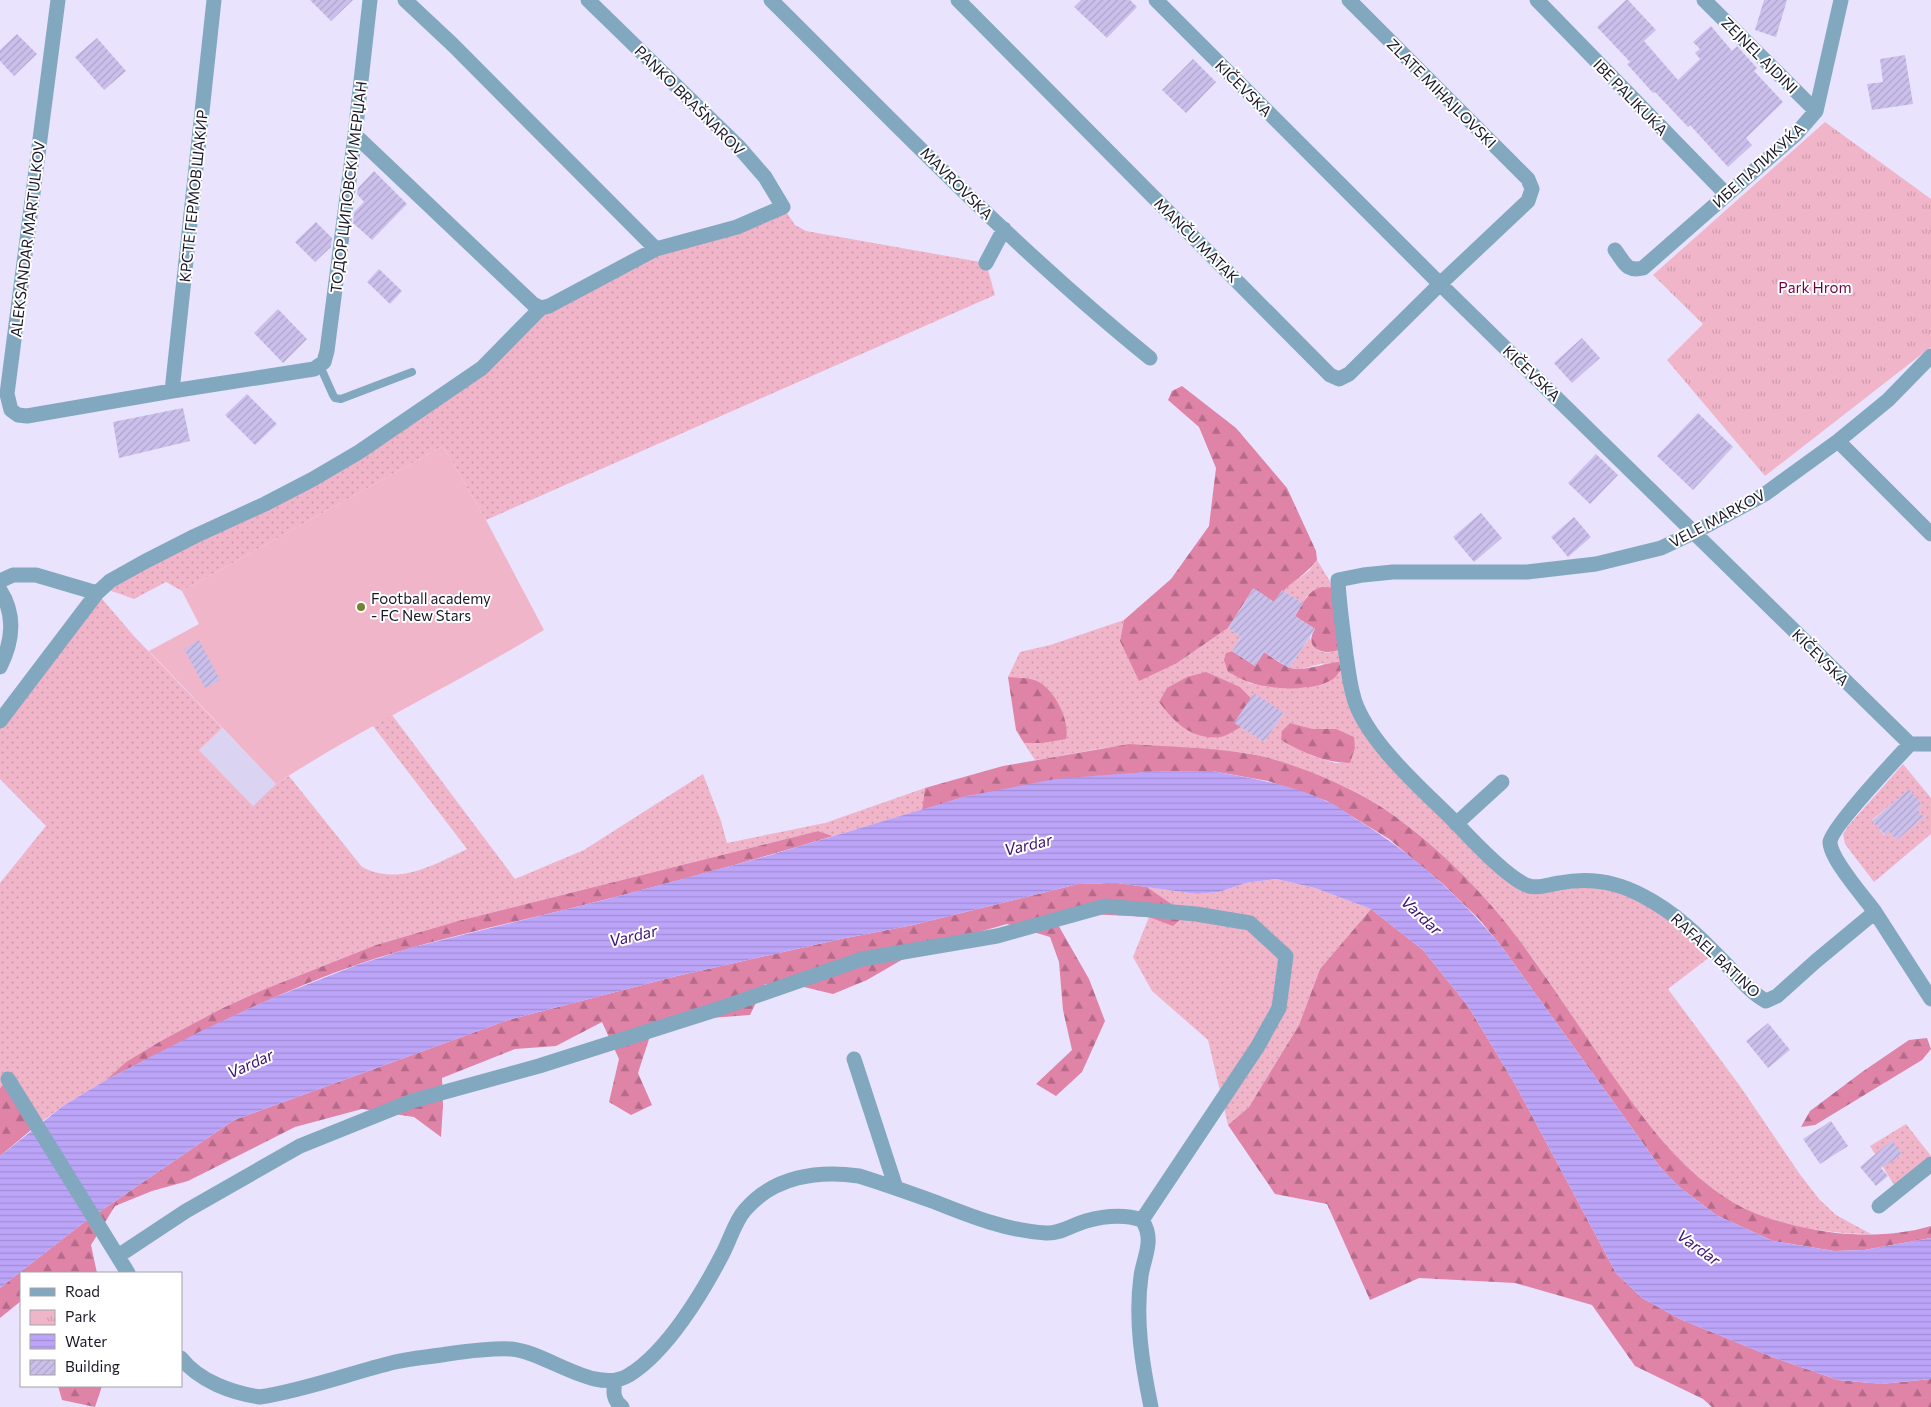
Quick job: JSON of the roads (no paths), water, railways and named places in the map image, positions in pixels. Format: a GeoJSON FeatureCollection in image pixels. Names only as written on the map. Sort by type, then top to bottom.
{"type":"FeatureCollection","features":[{"type":"Feature","properties":{"kind":"street","name":"ALEKSANDAR MARTULKOV"},"geometry":{"type":"LineString","coordinates":[[58,0],[7,394],[11,410],[18,415],[27,416],[317,367]]}},
{"type":"Feature","properties":{"kind":"street","name":"КРСТЕ ГЕРМОВ ШАКИР"},"geometry":{"type":"LineString","coordinates":[[172,391],[214,0]]}},
{"type":"Feature","properties":{"kind":"street","name":"ТОДОР ЦИПОВСКИ МЕРЏАН"},"geometry":{"type":"LineString","coordinates":[[317,367],[324,362],[327,352],[370,0]]}},
{"type":"Feature","properties":{"kind":"street"},"geometry":{"type":"LineString","coordinates":[[0,721],[97,593],[110,581],[144,562],[313,480],[359,452],[482,368],[541,308],[549,306],[656,248],[453,45],[405,0]]}},
{"type":"Feature","properties":{"kind":"street","name":"PANKO BRAŠNAROV"},"geometry":{"type":"LineString","coordinates":[[588,0],[738,146],[765,177],[783,207],[737,227],[656,248]]}},
{"type":"Feature","properties":{"kind":"street","name":"MAVROVSKA"},"geometry":{"type":"LineString","coordinates":[[771,0],[1004,229],[1095,314],[1150,358]]}},
{"type":"Feature","properties":{"kind":"street","name":"MANČU MATAK"},"geometry":{"type":"LineString","coordinates":[[958,0],[1330,375],[1339,379],[1349,374],[1440,284]]}},
{"type":"Feature","properties":{"kind":"street","name":"KIČEVSKA"},"geometry":{"type":"LineString","coordinates":[[1156,0],[1440,284],[1910,744]]}},
{"type":"Feature","properties":{"kind":"street"},"geometry":{"type":"LineString","coordinates":[[1349,0],[1528,179],[1532,189],[1528,201],[1440,284]]}},
{"type":"Feature","properties":{"kind":"street","name":"IBE PALIKUḰA"},"geometry":{"type":"LineString","coordinates":[[1537,0],[1726,194]]}},
{"type":"Feature","properties":{"kind":"street","name":"ZEJNEL AJDINI"},"geometry":{"type":"LineString","coordinates":[[1704,0],[1816,111]]}},
{"type":"Feature","properties":{"kind":"street","name":"ИБЕ ПАЛИКУЌА"},"geometry":{"type":"LineString","coordinates":[[1615,250],[1629,268],[1634,270],[1643,268],[1796,134],[1816,111],[1841,0]]}},
{"type":"Feature","properties":{"kind":"street"},"geometry":{"type":"LineString","coordinates":[[355,135],[533,304],[541,308]]}},
{"type":"Feature","properties":{"kind":"street"},"geometry":{"type":"LineString","coordinates":[[986,263],[1004,229]]}},
{"type":"Feature","properties":{"kind":"street","name":"VELE MARKOV"},"geometry":{"type":"LineString","coordinates":[[1338,580],[1393,572],[1526,572],[1596,564],[1661,548],[1765,494],[1838,441],[1888,400],[1931,356]]}},
{"type":"Feature","properties":{"kind":"street"},"geometry":{"type":"LineString","coordinates":[[1838,441],[1931,534]]}},
{"type":"Feature","properties":{"kind":"street"},"geometry":{"type":"LineString","coordinates":[[0,582],[13,575],[36,575],[97,593]]}},
{"type":"Feature","properties":{"kind":"street","name":"RAFAEL BATINO"},"geometry":{"type":"LineString","coordinates":[[1338,580],[1351,687],[1359,713],[1375,736],[1405,772],[1476,844],[1514,877],[1530,886],[1537,887],[1593,880],[1617,884],[1659,904],[1696,934],[1748,987],[1766,1001],[1777,996],[1875,912]]}},
{"type":"Feature","properties":{"kind":"street"},"geometry":{"type":"LineString","coordinates":[[0,590],[10,611],[12,634],[10,644],[0,667]]}},
{"type":"Feature","properties":{"kind":"street"},"geometry":{"type":"LineString","coordinates":[[1931,744],[1910,744],[1844,819],[1835,830],[1831,839],[1831,848],[1838,862],[1875,912],[1931,999]]}},
{"type":"Feature","properties":{"kind":"street"},"geometry":{"type":"LineString","coordinates":[[1456,824],[1502,782]]}},
{"type":"Feature","properties":{"kind":"street"},"geometry":{"type":"LineString","coordinates":[[114,1250],[300,1146],[412,1101],[548,1063],[718,1009],[862,959],[997,936],[1105,906],[1196,914],[1250,923],[1286,956],[1280,1008],[1258,1046],[1142,1220]]}},
{"type":"Feature","properties":{"kind":"street"},"geometry":{"type":"LineString","coordinates":[[854,1059],[896,1188]]}},
{"type":"Feature","properties":{"kind":"street"},"geometry":{"type":"LineString","coordinates":[[8,1079],[127,1272]]}},
{"type":"Feature","properties":{"kind":"street"},"geometry":{"type":"LineString","coordinates":[[1880,1206],[1931,1164]]}},
{"type":"Feature","properties":{"kind":"street"},"geometry":{"type":"LineString","coordinates":[[182,1359],[201,1377],[246,1395],[260,1396],[411,1358],[495,1348],[533,1353],[577,1374],[615,1381],[629,1376],[647,1361],[691,1309],[723,1254],[743,1211],[754,1200],[793,1179],[816,1173],[839,1173],[859,1176],[994,1223],[1047,1233],[1103,1218],[1121,1216],[1142,1220],[1146,1227],[1149,1244],[1141,1275],[1141,1354],[1151,1407]]}},
{"type":"Feature","properties":{"kind":"street"},"geometry":{"type":"LineString","coordinates":[[615,1381],[613,1392],[618,1404],[622,1407]]}},
{"type":"Feature","properties":{"kind":"lane"},"geometry":{"type":"LineString","coordinates":[[317,367],[335,398],[341,399],[412,372]]}},
{"type":"Feature","properties":{"kind":"water","name":"Vardar"},"geometry":{"type":"Polygon","coordinates":[[[1212,771],[1298,790],[1338,807],[1397,846],[1452,893],[1486,928],[1502,947],[1660,1167],[1678,1186],[1716,1215],[1773,1241],[1834,1251],[1864,1250],[1931,1238],[1931,1379],[1881,1384],[1838,1380],[1775,1358],[1680,1319],[1642,1298],[1616,1273],[1515,1084],[1468,1006],[1423,950],[1371,909],[1315,888],[1276,879],[1246,883],[1219,892],[1197,894],[1117,883],[1078,884],[913,925],[841,939],[677,976],[508,1020],[234,1120],[83,1223],[0,1288],[0,1156],[63,1106],[106,1080],[201,1031],[270,999],[357,965],[410,948],[608,899],[760,858],[967,796],[1055,779],[1145,772],[1212,771]]]}},
{"type":"Feature","properties":{"kind":"place","name":"Football academy - FC New Stars"},"geometry":{"type":"Point","coordinates":[361,607]}},
{"type":"Feature","properties":{"kind":"park label","name":"Park Hrom"},"geometry":{"type":"Point","coordinates":[1815,287]}}]}
